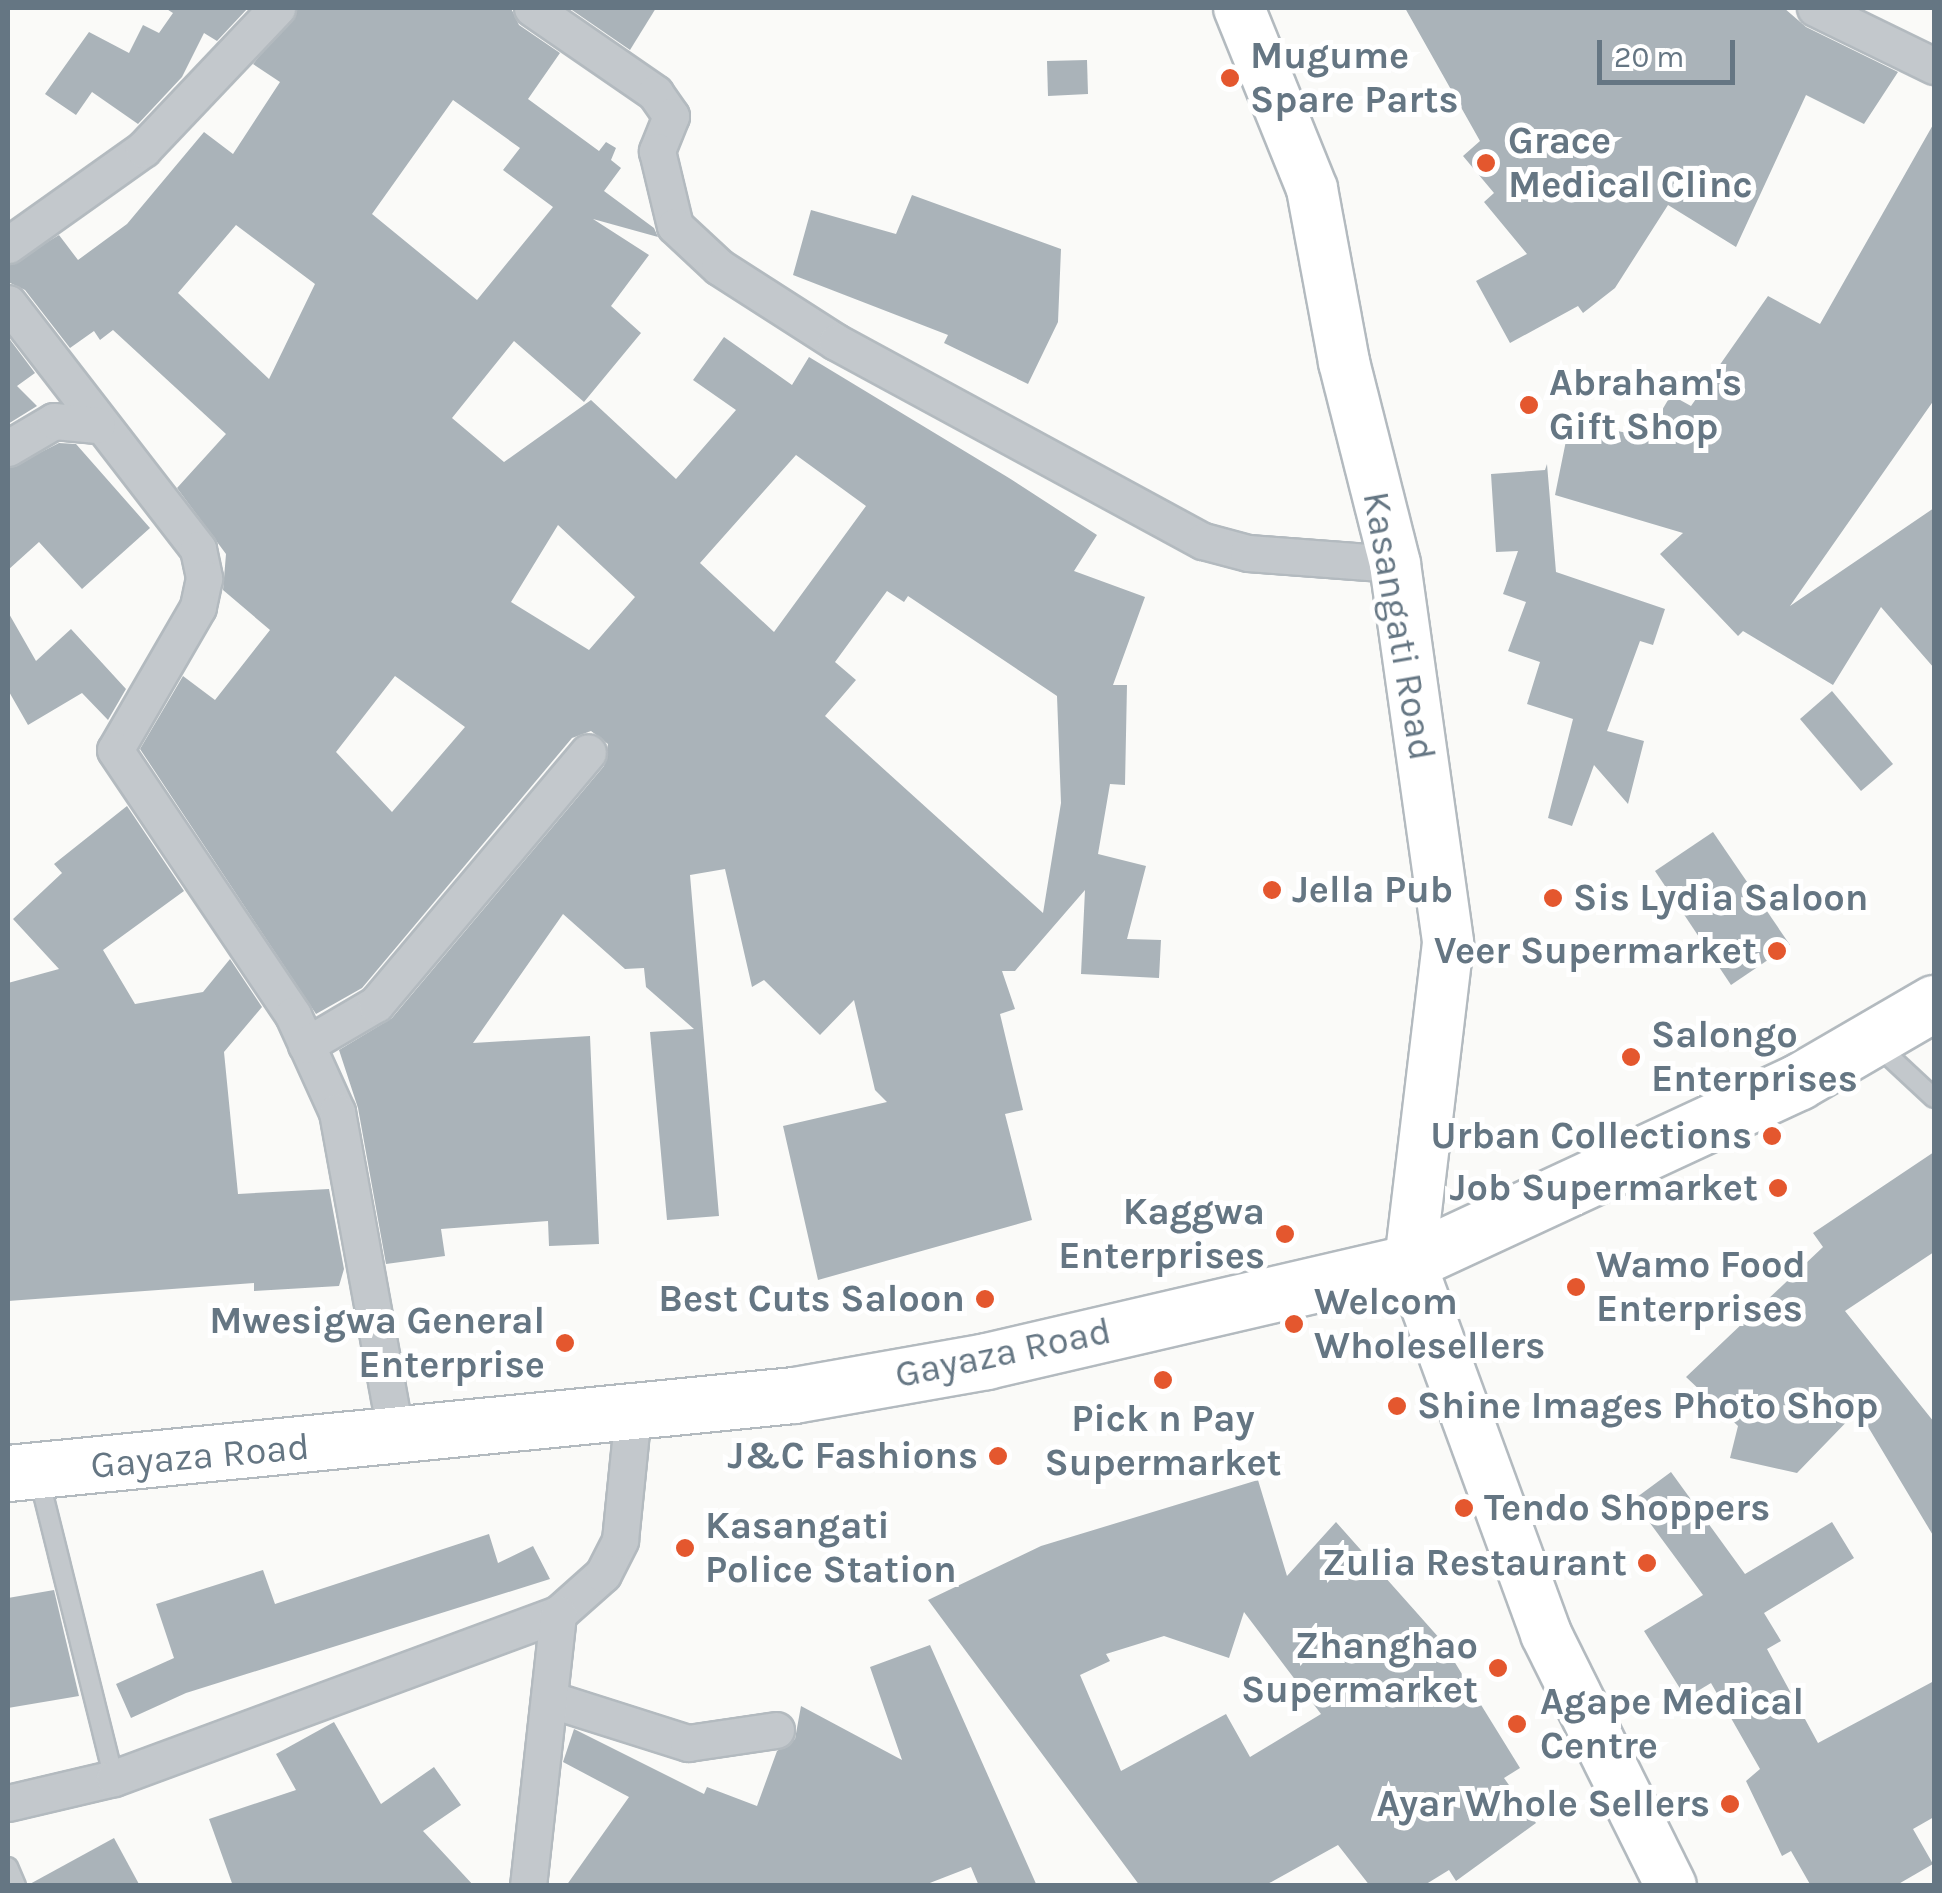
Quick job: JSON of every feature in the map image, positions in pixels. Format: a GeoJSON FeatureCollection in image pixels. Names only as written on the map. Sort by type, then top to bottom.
{"type":"FeatureCollection","features":[{"type":"Feature","properties":{"kind":"main road","name":"Gayaza Road"},"geometry":{"type":"LineString","coordinates":[[22,1472],[633,1413],[986,1362],[1410,1262],[1872,1040],[1934,1002]]}},
{"type":"Feature","properties":{"kind":"street"},"geometry":{"type":"LineString","coordinates":[[8,245],[143,149],[277,8]]}},
{"type":"Feature","properties":{"kind":"street"},"geometry":{"type":"LineString","coordinates":[[532,8],[654,92],[671,116],[658,151],[675,226],[769,299],[1203,541],[1248,553],[1395,564]]}},
{"type":"Feature","properties":{"kind":"street","name":"Kasangati Road"},"geometry":{"type":"LineString","coordinates":[[1239,8],[1312,189],[1344,362],[1395,564],[1448,943],[1410,1262]]}},
{"type":"Feature","properties":{"kind":"street"},"geometry":{"type":"LineString","coordinates":[[1815,8],[1934,66]]}},
{"type":"Feature","properties":{"kind":"street"},"geometry":{"type":"LineString","coordinates":[[8,303],[97,425],[198,549],[204,578],[198,608],[115,750],[306,1045],[337,1112],[396,1438]]}},
{"type":"Feature","properties":{"kind":"street"},"geometry":{"type":"LineString","coordinates":[[8,448],[54,421],[97,425]]}},
{"type":"Feature","properties":{"kind":"street"},"geometry":{"type":"LineString","coordinates":[[306,1045],[376,1004],[438,940],[588,752]]}},
{"type":"Feature","properties":{"kind":"street"},"geometry":{"type":"LineString","coordinates":[[1410,1262],[1546,1634],[1671,1886]]}},
{"type":"Feature","properties":{"kind":"street"},"geometry":{"type":"LineString","coordinates":[[8,1803],[114,1778],[558,1614],[603,1574],[620,1540],[633,1413]]}},
{"type":"Feature","properties":{"kind":"street"},"geometry":{"type":"LineString","coordinates":[[528,1886],[558,1614]]}},
{"type":"Feature","properties":{"kind":"street"},"geometry":{"type":"LineString","coordinates":[[549,1699],[688,1743],[776,1730]]}},
{"type":"Feature","properties":{"kind":"lane"},"geometry":{"type":"LineString","coordinates":[[1872,1040],[1934,1098]]}},
{"type":"Feature","properties":{"kind":"lane"},"geometry":{"type":"LineString","coordinates":[[22,1472],[114,1778]]}},
{"type":"Feature","properties":{"kind":"lane"},"geometry":{"type":"LineString","coordinates":[[8,1867],[16,1886]]}},
{"type":"Feature","properties":{"kind":"building"},"geometry":{"type":"Polygon","coordinates":[[[165,8],[248,8],[217,41],[204,33],[182,77],[138,124],[92,92],[76,115],[45,94],[89,32],[129,53],[143,25],[159,33],[173,13],[165,8]]]}},
{"type":"Feature","properties":{"kind":"building"},"geometry":{"type":"Polygon","coordinates":[[[298,8],[511,8],[519,25],[560,53],[528,99],[599,151],[606,142],[616,148],[611,160],[621,168],[604,191],[654,228],[658,237],[593,219],[649,255],[611,306],[641,333],[584,402],[514,341],[452,418],[504,462],[591,400],[676,479],[736,410],[693,380],[724,337],[792,385],[809,357],[1009,478],[1097,535],[1074,571],[1145,597],[1113,685],[1127,685],[1125,785],[1110,784],[1098,854],[1146,866],[1127,939],[1161,940],[1159,978],[1081,974],[1085,890],[1015,971],[1002,971],[1015,1009],[1000,1014],[1023,1110],[1005,1114],[1032,1220],[818,1280],[783,1126],[887,1102],[875,1090],[854,1000],[820,1035],[764,980],[752,987],[725,869],[690,875],[719,1216],[667,1220],[650,1032],[694,1029],[646,987],[644,968],[625,969],[563,914],[473,1043],[590,1036],[599,1244],[549,1246],[548,1221],[441,1229],[445,1256],[386,1264],[358,1108],[339,1050],[392,1018],[604,766],[608,744],[591,731],[572,738],[362,988],[316,1014],[140,749],[183,676],[215,700],[270,630],[223,590],[226,554],[177,488],[226,434],[113,330],[100,340],[94,331],[70,348],[25,290],[8,282],[8,266],[59,235],[78,260],[127,224],[204,132],[233,154],[280,82],[253,64],[298,8]],[[453,100],[372,214],[477,300],[553,207],[503,170],[520,148],[453,100]],[[236,225],[178,293],[269,379],[315,284],[236,225]],[[796,455],[700,563],[774,632],[866,506],[796,455]],[[558,525],[511,602],[589,650],[635,597],[558,525]],[[887,591],[835,662],[856,680],[825,716],[1043,913],[1061,803],[1057,696],[908,596],[904,602],[887,591]],[[395,676],[336,752],[392,812],[465,727],[395,676]]]}},
{"type":"Feature","properties":{"kind":"building"},"geometry":{"type":"Polygon","coordinates":[[[569,8],[656,8],[630,50],[569,8]]]}},
{"type":"Feature","properties":{"kind":"building"},"geometry":{"type":"Polygon","coordinates":[[[1405,8],[1784,8],[1806,27],[1898,72],[1864,124],[1806,95],[1736,247],[1668,205],[1615,288],[1583,313],[1578,306],[1510,343],[1476,281],[1527,254],[1484,202],[1494,193],[1463,156],[1480,141],[1405,8]]]}},
{"type":"Feature","properties":{"kind":"building"},"geometry":{"type":"Polygon","coordinates":[[[1087,60],[1088,94],[1048,96],[1047,61],[1087,60]]]}},
{"type":"Feature","properties":{"kind":"building"},"geometry":{"type":"Polygon","coordinates":[[[1934,123],[1934,400],[1790,606],[1934,508],[1934,668],[1881,607],[1833,685],[1743,631],[1738,636],[1660,554],[1683,533],[1555,495],[1570,421],[1646,437],[1671,395],[1691,406],[1768,296],[1820,324],[1934,123]]]}},
{"type":"Feature","properties":{"kind":"building"},"geometry":{"type":"Polygon","coordinates":[[[912,195],[1061,249],[1058,322],[1028,384],[944,343],[948,335],[793,275],[811,210],[896,234],[912,195]]]}},
{"type":"Feature","properties":{"kind":"building"},"geometry":{"type":"Polygon","coordinates":[[[8,337],[35,373],[17,386],[37,406],[8,424],[8,337]]]}},
{"type":"Feature","properties":{"kind":"building"},"geometry":{"type":"Polygon","coordinates":[[[59,443],[76,444],[150,528],[82,589],[39,542],[8,570],[8,469],[59,443]]]}},
{"type":"Feature","properties":{"kind":"building"},"geometry":{"type":"Polygon","coordinates":[[[1547,464],[1556,572],[1665,609],[1653,645],[1640,641],[1607,731],[1644,741],[1628,804],[1594,765],[1572,826],[1548,818],[1573,719],[1527,704],[1540,662],[1508,651],[1526,602],[1503,594],[1518,551],[1496,552],[1491,474],[1545,470],[1547,464]]]}},
{"type":"Feature","properties":{"kind":"building"},"geometry":{"type":"Polygon","coordinates":[[[8,612],[36,661],[71,629],[126,689],[108,720],[82,693],[28,725],[8,690],[8,612]]]}},
{"type":"Feature","properties":{"kind":"building"},"geometry":{"type":"Polygon","coordinates":[[[1832,691],[1893,764],[1861,791],[1800,719],[1832,691]]]}},
{"type":"Feature","properties":{"kind":"building"},"geometry":{"type":"Polygon","coordinates":[[[127,806],[184,891],[103,950],[135,1004],[203,992],[230,959],[262,1007],[224,1052],[238,1194],[329,1189],[344,1269],[339,1286],[254,1291],[254,1283],[8,1301],[8,983],[59,969],[13,919],[62,873],[54,864],[127,806]]]}},
{"type":"Feature","properties":{"kind":"building"},"geometry":{"type":"Polygon","coordinates":[[[1713,832],[1790,945],[1731,985],[1655,871],[1713,832]]]}},
{"type":"Feature","properties":{"kind":"building"},"geometry":{"type":"Polygon","coordinates":[[[1934,1152],[1934,1252],[1845,1311],[1934,1422],[1934,1537],[1858,1410],[1797,1473],[1730,1458],[1738,1426],[1686,1377],[1823,1247],[1813,1233],[1934,1152]]]}},
{"type":"Feature","properties":{"kind":"building"},"geometry":{"type":"Polygon","coordinates":[[[1671,1472],[1745,1574],[1832,1522],[1854,1558],[1764,1613],[1781,1641],[1767,1649],[1818,1743],[1934,1681],[1934,1817],[1913,1829],[1933,1864],[1895,1886],[1811,1886],[1791,1851],[1782,1856],[1746,1781],[1760,1769],[1711,1683],[1686,1698],[1644,1631],[1703,1595],[1633,1500],[1671,1472]]]}},
{"type":"Feature","properties":{"kind":"building"},"geometry":{"type":"Polygon","coordinates":[[[1258,1480],[1287,1576],[1336,1522],[1441,1640],[1520,1768],[1504,1778],[1536,1823],[1456,1881],[1449,1870],[1423,1886],[1370,1886],[1338,1845],[1264,1886],[1140,1886],[928,1600],[1041,1546],[1258,1480]],[[1244,1612],[1229,1658],[1164,1636],[1106,1654],[1110,1661],[1080,1675],[1121,1771],[1226,1714],[1250,1757],[1321,1714],[1244,1612]]]}},
{"type":"Feature","properties":{"kind":"building"},"geometry":{"type":"Polygon","coordinates":[[[489,1534],[498,1563],[533,1546],[550,1579],[186,1693],[131,1718],[116,1684],[174,1658],[156,1604],[263,1570],[275,1604],[489,1534]]]}},
{"type":"Feature","properties":{"kind":"building"},"geometry":{"type":"Polygon","coordinates":[[[54,1590],[79,1696],[8,1708],[8,1598],[54,1590]]]}},
{"type":"Feature","properties":{"kind":"building"},"geometry":{"type":"Polygon","coordinates":[[[930,1645],[1037,1886],[979,1886],[971,1867],[922,1886],[566,1886],[629,1797],[563,1762],[574,1729],[704,1794],[707,1787],[757,1806],[777,1751],[795,1739],[801,1706],[902,1760],[870,1667],[930,1645]]]}},
{"type":"Feature","properties":{"kind":"building"},"geometry":{"type":"Polygon","coordinates":[[[334,1722],[381,1804],[434,1767],[461,1805],[423,1831],[474,1886],[233,1886],[209,1819],[296,1790],[276,1754],[334,1722]]]}},
{"type":"Feature","properties":{"kind":"building"},"geometry":{"type":"Polygon","coordinates":[[[114,1838],[140,1886],[28,1886],[28,1885],[114,1838]]]}},
{"type":"Feature","properties":{"kind":"place","name":"Mugume Spare Parts"},"geometry":{"type":"Point","coordinates":[1230,78]}},
{"type":"Feature","properties":{"kind":"place","name":"Grace Medical Clinc"},"geometry":{"type":"Point","coordinates":[1486,163]}},
{"type":"Feature","properties":{"kind":"place","name":"Abraham's Gift Shop"},"geometry":{"type":"Point","coordinates":[1529,405]}},
{"type":"Feature","properties":{"kind":"place","name":"Jella Pub"},"geometry":{"type":"Point","coordinates":[1272,890]}},
{"type":"Feature","properties":{"kind":"place","name":"Sis Lydia Saloon"},"geometry":{"type":"Point","coordinates":[1553,898]}},
{"type":"Feature","properties":{"kind":"place","name":"Veer Supermarket"},"geometry":{"type":"Point","coordinates":[1777,951]}},
{"type":"Feature","properties":{"kind":"place","name":"Salongo Enterprises"},"geometry":{"type":"Point","coordinates":[1631,1057]}},
{"type":"Feature","properties":{"kind":"place","name":"Urban Collections"},"geometry":{"type":"Point","coordinates":[1772,1136]}},
{"type":"Feature","properties":{"kind":"place","name":"Job Supermarket"},"geometry":{"type":"Point","coordinates":[1778,1188]}},
{"type":"Feature","properties":{"kind":"place","name":"Kaggwa Enterprises"},"geometry":{"type":"Point","coordinates":[1285,1234]}},
{"type":"Feature","properties":{"kind":"place","name":"Wamo Food Enterprises"},"geometry":{"type":"Point","coordinates":[1576,1287]}},
{"type":"Feature","properties":{"kind":"place","name":"Best Cuts Saloon"},"geometry":{"type":"Point","coordinates":[985,1299]}},
{"type":"Feature","properties":{"kind":"place","name":"Welcom Wholesellers"},"geometry":{"type":"Point","coordinates":[1294,1324]}},
{"type":"Feature","properties":{"kind":"place","name":"Mwesigwa General Enterprise"},"geometry":{"type":"Point","coordinates":[565,1343]}},
{"type":"Feature","properties":{"kind":"place","name":"Pick n Pay Supermarket"},"geometry":{"type":"Point","coordinates":[1163,1380]}},
{"type":"Feature","properties":{"kind":"place","name":"Shine Images Photo Shop"},"geometry":{"type":"Point","coordinates":[1397,1406]}},
{"type":"Feature","properties":{"kind":"place","name":"J&C Fashions"},"geometry":{"type":"Point","coordinates":[998,1456]}},
{"type":"Feature","properties":{"kind":"place","name":"Tendo Shoppers"},"geometry":{"type":"Point","coordinates":[1464,1508]}},
{"type":"Feature","properties":{"kind":"place","name":"Kasangati Police Station"},"geometry":{"type":"Point","coordinates":[685,1548]}},
{"type":"Feature","properties":{"kind":"place","name":"Zulia Restaurant"},"geometry":{"type":"Point","coordinates":[1647,1563]}},
{"type":"Feature","properties":{"kind":"place","name":"Zhanghao Supermarket"},"geometry":{"type":"Point","coordinates":[1498,1668]}},
{"type":"Feature","properties":{"kind":"place","name":"Agape Medical Centre"},"geometry":{"type":"Point","coordinates":[1517,1724]}},
{"type":"Feature","properties":{"kind":"place","name":"Ayar Whole Sellers"},"geometry":{"type":"Point","coordinates":[1730,1804]}}]}
